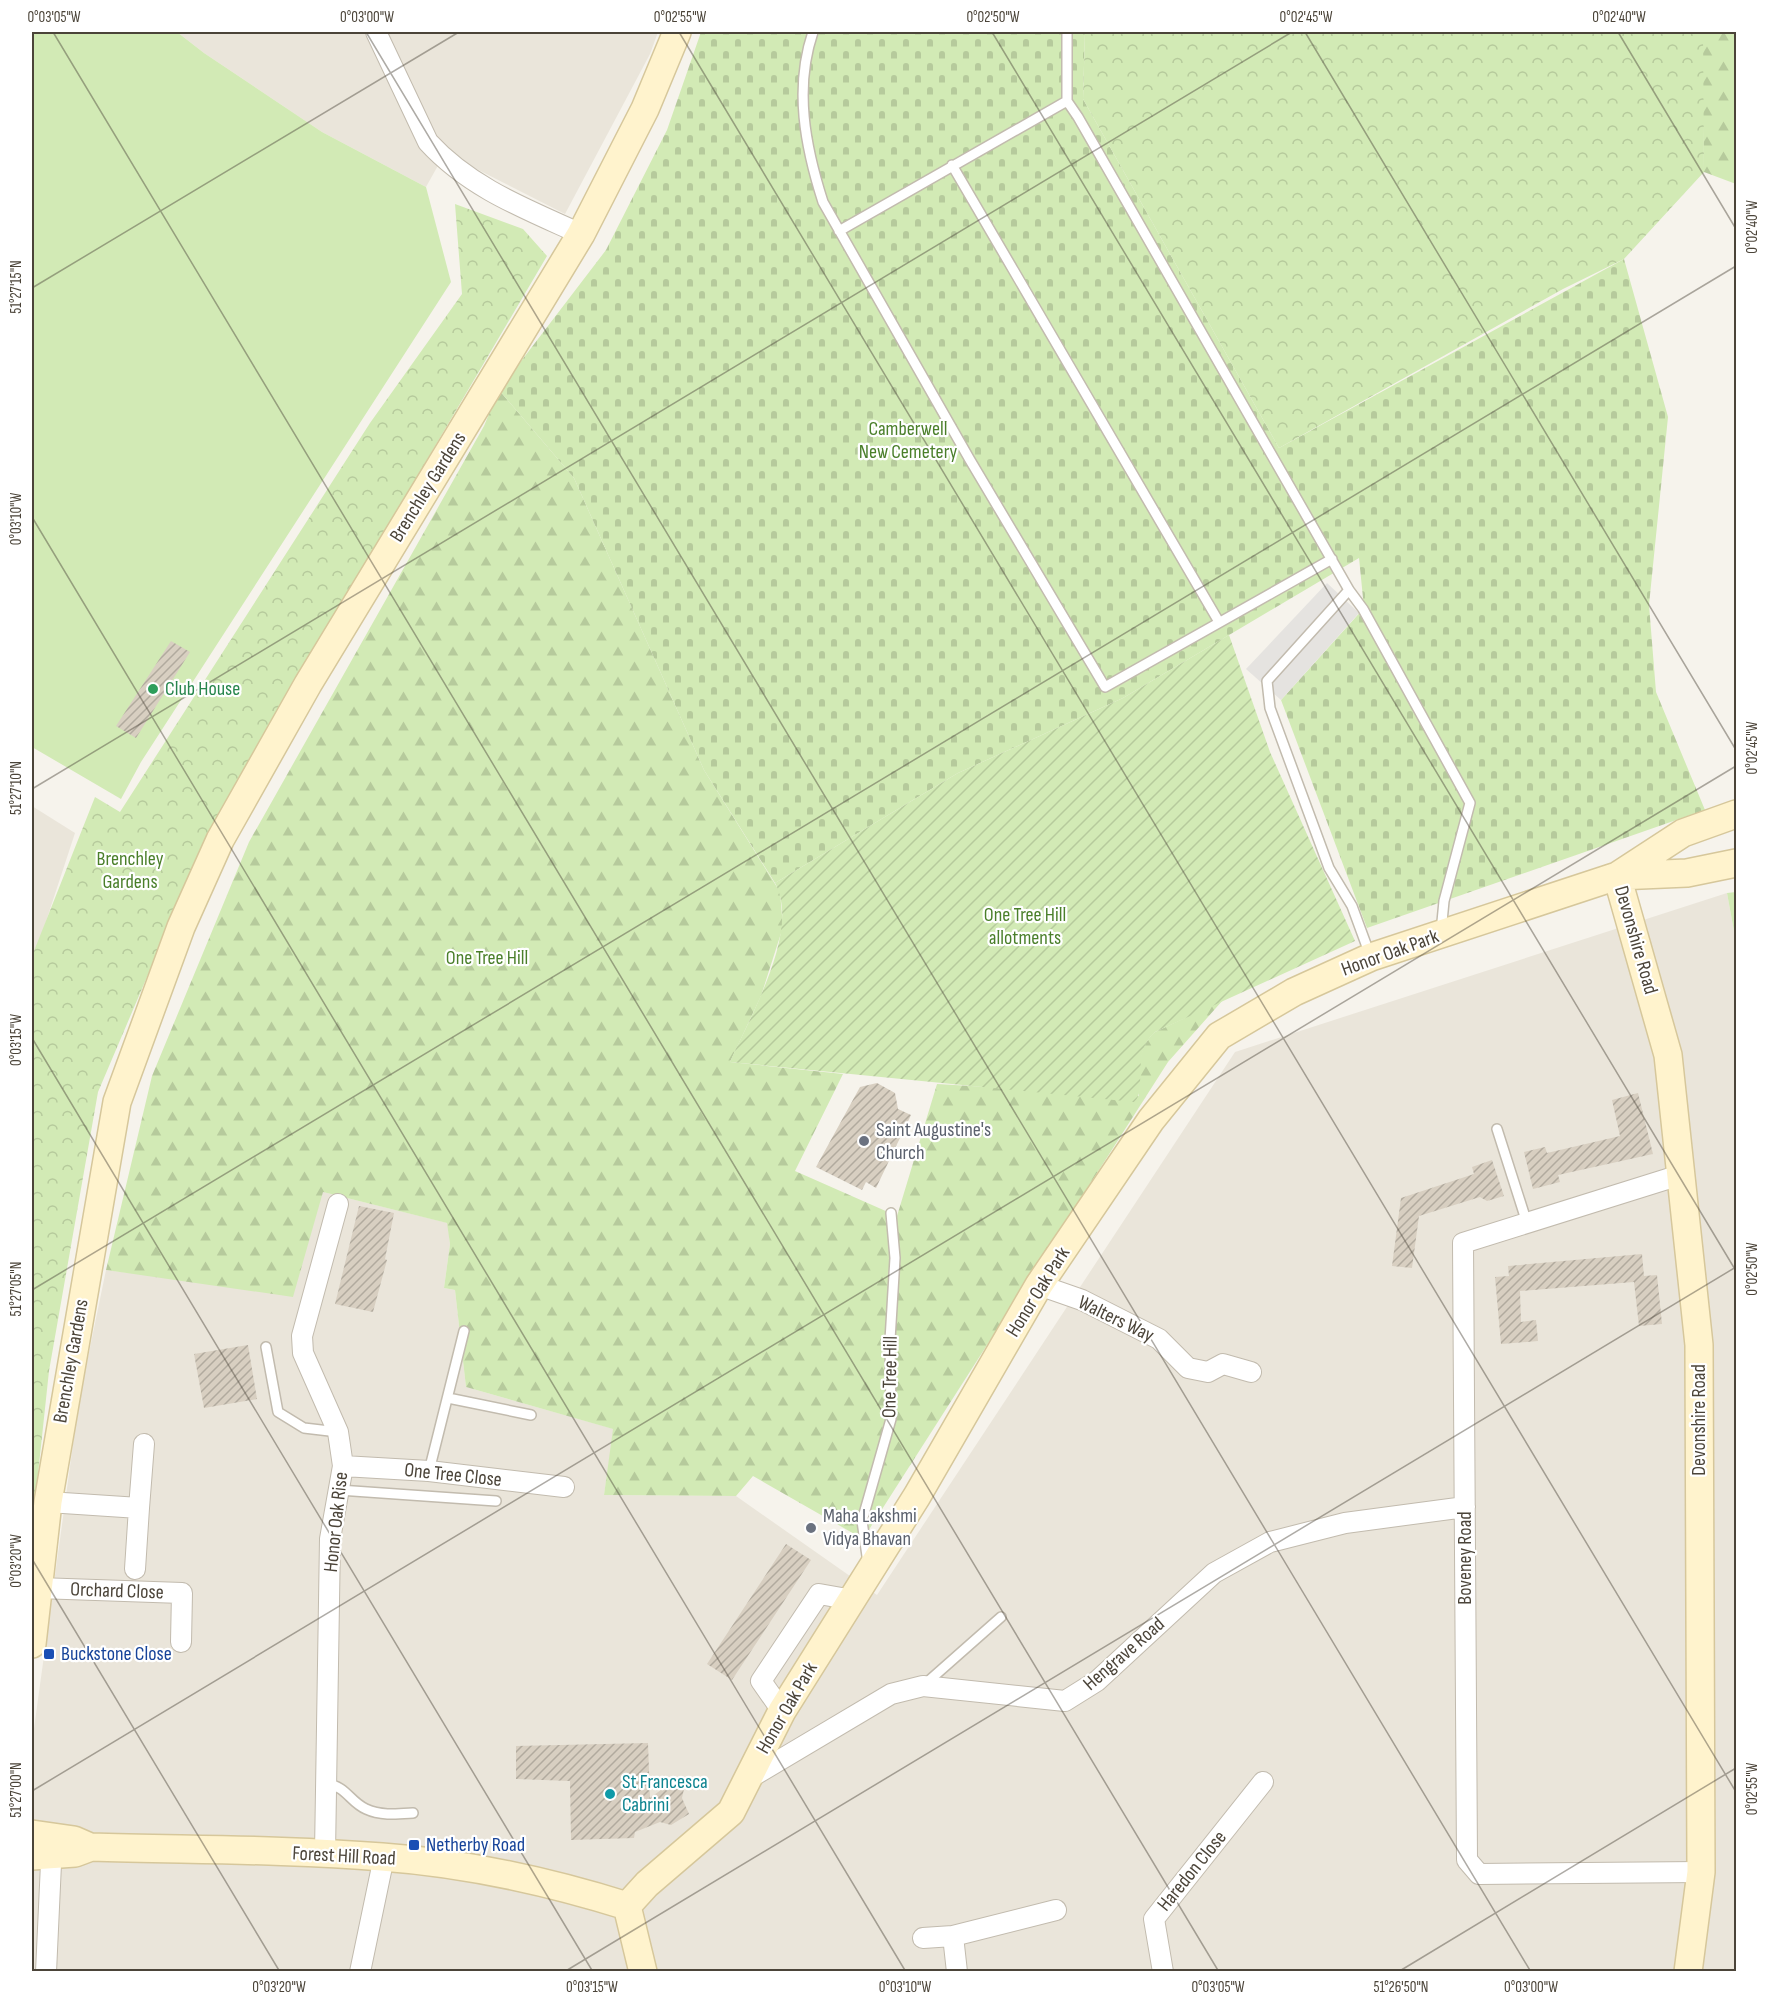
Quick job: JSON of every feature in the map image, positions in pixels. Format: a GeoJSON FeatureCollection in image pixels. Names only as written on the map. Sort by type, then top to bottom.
{"type":"FeatureCollection","features":[{"type":"Feature","properties":{"kind":"street"},"geometry":{"type":"LineString","coordinates":[[376,32],[428,142],[440,155],[484,188],[531,213],[581,234]]}},
{"type":"Feature","properties":{"kind":"street","name":"Brenchley Gardens"},"geometry":{"type":"LineString","coordinates":[[32,1644],[48,1502],[117,1102],[181,927],[220,840],[308,684],[581,234],[645,109],[677,32]]}},
{"type":"Feature","properties":{"kind":"street","name":"Honor Oak Park"},"geometry":{"type":"LineString","coordinates":[[627,1906],[647,1884],[730,1812],[782,1711],[870,1572],[1039,1285],[1150,1120],[1219,1036],[1294,992],[1371,957],[1617,876],[1683,833],[1737,814]]}},
{"type":"Feature","properties":{"kind":"street","name":"Honor Oak Park"},"geometry":{"type":"LineString","coordinates":[[1617,876],[1687,873],[1737,863]]}},
{"type":"Feature","properties":{"kind":"street","name":"Devonshire Road"},"geometry":{"type":"LineString","coordinates":[[1617,876],[1668,1055],[1699,1345],[1701,1872],[1688,1971]]}},
{"type":"Feature","properties":{"kind":"street","name":"Boveney Road"},"geometry":{"type":"LineString","coordinates":[[1680,1175],[1463,1243],[1467,1860],[1479,1874],[1701,1872]]}},
{"type":"Feature","properties":{"kind":"street","name":"Honor Oak Rise"},"geometry":{"type":"LineString","coordinates":[[325,1853],[330,1539],[343,1466],[338,1432],[303,1353],[302,1336],[338,1204]]}},
{"type":"Feature","properties":{"kind":"street","name":"Walters Way"},"geometry":{"type":"LineString","coordinates":[[1039,1285],[1083,1300],[1159,1339],[1188,1368],[1208,1372],[1223,1364],[1251,1372]]}},
{"type":"Feature","properties":{"kind":"street"},"geometry":{"type":"LineString","coordinates":[[135,1569],[144,1444]]}},
{"type":"Feature","properties":{"kind":"street","name":"One Tree Close"},"geometry":{"type":"LineString","coordinates":[[343,1466],[429,1471],[564,1487]]}},
{"type":"Feature","properties":{"kind":"street"},"geometry":{"type":"LineString","coordinates":[[48,1502],[139,1508]]}},
{"type":"Feature","properties":{"kind":"street","name":"Hengrave Road"},"geometry":{"type":"LineString","coordinates":[[747,1780],[891,1694],[923,1686],[1065,1701],[1097,1681],[1214,1573],[1270,1542],[1345,1523],[1465,1507]]}},
{"type":"Feature","properties":{"kind":"street","name":"Orchard Close"},"geometry":{"type":"LineString","coordinates":[[38,1588],[182,1593],[181,1642]]}},
{"type":"Feature","properties":{"kind":"street","name":"Haredon Close"},"geometry":{"type":"LineString","coordinates":[[1164,1971],[1154,1919],[1263,1782]]}},
{"type":"Feature","properties":{"kind":"street"},"geometry":{"type":"LineString","coordinates":[[42,1845],[46,1971]]}},
{"type":"Feature","properties":{"kind":"street","name":"Forest Hill Road"},"geometry":{"type":"LineString","coordinates":[[42,1845],[75,1853],[91,1847],[325,1853],[384,1857],[495,1872],[569,1888],[627,1906]]}},
{"type":"Feature","properties":{"kind":"street"},"geometry":{"type":"LineString","coordinates":[[360,1971],[384,1857]]}},
{"type":"Feature","properties":{"kind":"street"},"geometry":{"type":"LineString","coordinates":[[627,1906],[643,1971]]}},
{"type":"Feature","properties":{"kind":"street"},"geometry":{"type":"LineString","coordinates":[[923,1938],[953,1936],[1056,1910]]}},
{"type":"Feature","properties":{"kind":"street"},"geometry":{"type":"LineString","coordinates":[[953,1936],[957,1971]]}},
{"type":"Feature","properties":{"kind":"lane"},"geometry":{"type":"LineString","coordinates":[[813,32],[808,46],[803,124],[809,160],[823,202],[970,460],[1105,687],[1332,559]]}},
{"type":"Feature","properties":{"kind":"lane"},"geometry":{"type":"LineString","coordinates":[[1066,32],[1067,101],[1349,590],[1363,609],[1470,803],[1444,901],[1440,934]]}},
{"type":"Feature","properties":{"kind":"lane"},"geometry":{"type":"LineString","coordinates":[[839,231],[1067,101]]}},
{"type":"Feature","properties":{"kind":"lane"},"geometry":{"type":"LineString","coordinates":[[952,165],[1219,622]]}},
{"type":"Feature","properties":{"kind":"lane"},"geometry":{"type":"LineString","coordinates":[[1349,590],[1267,681],[1270,708],[1321,847],[1329,868],[1352,906],[1371,957]]}},
{"type":"Feature","properties":{"kind":"lane"},"geometry":{"type":"LineString","coordinates":[[1497,1129],[1527,1223]]}},
{"type":"Feature","properties":{"kind":"lane","name":"One Tree Hill"},"geometry":{"type":"LineString","coordinates":[[870,1572],[862,1521],[891,1419],[890,1340],[896,1258],[891,1213]]}},
{"type":"Feature","properties":{"kind":"lane"},"geometry":{"type":"LineString","coordinates":[[429,1471],[464,1331]]}},
{"type":"Feature","properties":{"kind":"lane"},"geometry":{"type":"LineString","coordinates":[[266,1347],[278,1412],[304,1428],[338,1432]]}},
{"type":"Feature","properties":{"kind":"lane"},"geometry":{"type":"LineString","coordinates":[[448,1398],[531,1414]]}},
{"type":"Feature","properties":{"kind":"lane"},"geometry":{"type":"LineString","coordinates":[[339,1490],[496,1501]]}},
{"type":"Feature","properties":{"kind":"lane"},"geometry":{"type":"LineString","coordinates":[[923,1686],[1001,1617]]}},
{"type":"Feature","properties":{"kind":"lane"},"geometry":{"type":"LineString","coordinates":[[327,1784],[338,1785],[365,1809],[382,1814],[414,1813]]}},
{"type":"Feature","properties":{"kind":"shaded area"},"geometry":{"type":"Polygon","coordinates":[[[177,32],[658,32],[650,54],[565,214],[445,153],[426,187],[322,132],[204,53],[177,32]]]}},
{"type":"Feature","properties":{"kind":"shaded area"},"geometry":{"type":"Polygon","coordinates":[[[1327,583],[1359,613],[1281,700],[1246,669],[1327,583]]]}},
{"type":"Feature","properties":{"kind":"shaded area"},"geometry":{"type":"Polygon","coordinates":[[[32,806],[75,833],[32,964],[32,806]]]}},
{"type":"Feature","properties":{"kind":"shaded area"},"geometry":{"type":"Polygon","coordinates":[[[1727,893],[1736,942],[1736,1971],[32,1972],[32,1743],[79,1401],[106,1270],[130,1273],[323,1192],[448,1223],[450,1244],[444,1288],[455,1290],[466,1387],[614,1429],[604,1495],[736,1496],[877,1595],[1235,1052],[1727,893]]]}},
{"type":"Feature","properties":{"kind":"green space"},"geometry":{"type":"Polygon","coordinates":[[[32,32],[177,32],[204,53],[322,132],[426,187],[451,282],[141,762],[121,799],[32,747],[32,32]]]}},
{"type":"Feature","properties":{"kind":"green space","name":"Camberwell New Cemetery"},"geometry":{"type":"Polygon","coordinates":[[[701,32],[1085,32],[1083,99],[1279,448],[1624,259],[1668,417],[1649,605],[1656,692],[1705,810],[1367,928],[1281,700],[1364,608],[1359,558],[1123,698],[958,773],[775,883],[704,770],[574,478],[499,390],[606,250],[667,130],[701,32]]]}},
{"type":"Feature","properties":{"kind":"green space"},"geometry":{"type":"Polygon","coordinates":[[[1085,32],[1703,32],[1704,172],[1624,259],[1563,289],[1279,448],[1083,99],[1085,32]]]}},
{"type":"Feature","properties":{"kind":"green space"},"geometry":{"type":"Polygon","coordinates":[[[1701,32],[1736,32],[1736,184],[1704,172],[1701,32]]]}},
{"type":"Feature","properties":{"kind":"green space","name":"Brenchley Gardens"},"geometry":{"type":"Polygon","coordinates":[[[455,204],[523,229],[547,256],[276,716],[164,937],[98,1092],[49,1371],[32,1530],[32,956],[95,797],[120,812],[370,423],[462,294],[455,204]]]}},
{"type":"Feature","properties":{"kind":"green space","name":"One Tree Hill"},"geometry":{"type":"Polygon","coordinates":[[[499,390],[574,478],[704,770],[780,892],[783,927],[761,996],[730,1062],[843,1074],[795,1171],[897,1216],[937,1084],[1139,1096],[1140,1061],[1149,1038],[1155,1032],[1223,1000],[1168,1062],[863,1539],[753,1476],[736,1496],[604,1495],[613,1429],[466,1387],[455,1290],[444,1288],[450,1244],[447,1223],[323,1192],[293,1297],[106,1270],[152,1076],[249,842],[484,426],[499,390]]]}},
{"type":"Feature","properties":{"kind":"green space","name":"One Tree Hill allotments"},"geometry":{"type":"Polygon","coordinates":[[[1229,635],[1270,752],[1355,941],[1155,1032],[1143,1050],[1140,1090],[1134,1102],[730,1062],[760,998],[777,949],[782,925],[781,903],[775,883],[958,773],[1123,698],[1229,635]]]}},
{"type":"Feature","properties":{"kind":"green space"},"geometry":{"type":"Polygon","coordinates":[[[1736,892],[1736,942],[1727,893],[1736,892]]]}},
{"type":"Feature","properties":{"kind":"building","name":"Club House"},"geometry":{"type":"Polygon","coordinates":[[[171,641],[190,652],[136,738],[116,726],[171,641]]]}},
{"type":"Feature","properties":{"kind":"building","name":"Saint Augustine's Church"},"geometry":{"type":"Polygon","coordinates":[[[877,1083],[895,1093],[898,1109],[911,1115],[876,1188],[866,1182],[862,1190],[816,1167],[860,1087],[877,1083]]]}},
{"type":"Feature","properties":{"kind":"building"},"geometry":{"type":"Polygon","coordinates":[[[1638,1093],[1653,1154],[1558,1175],[1560,1182],[1533,1189],[1524,1152],[1545,1147],[1547,1153],[1620,1136],[1612,1100],[1638,1093]]]}},
{"type":"Feature","properties":{"kind":"building"},"geometry":{"type":"Polygon","coordinates":[[[1492,1160],[1504,1196],[1487,1201],[1480,1197],[1419,1216],[1412,1268],[1392,1266],[1401,1198],[1474,1174],[1472,1167],[1492,1160]]]}},
{"type":"Feature","properties":{"kind":"building"},"geometry":{"type":"Polygon","coordinates":[[[359,1206],[394,1213],[385,1259],[387,1260],[373,1312],[335,1304],[359,1206]]]}},
{"type":"Feature","properties":{"kind":"building"},"geometry":{"type":"Polygon","coordinates":[[[1642,1254],[1644,1276],[1657,1275],[1662,1324],[1639,1326],[1634,1282],[1520,1291],[1521,1322],[1536,1320],[1538,1341],[1501,1344],[1495,1277],[1509,1276],[1508,1266],[1642,1254]]]}},
{"type":"Feature","properties":{"kind":"building"},"geometry":{"type":"Polygon","coordinates":[[[248,1345],[257,1399],[204,1408],[194,1354],[248,1345]]]}},
{"type":"Feature","properties":{"kind":"building"},"geometry":{"type":"Polygon","coordinates":[[[786,1544],[811,1560],[732,1680],[707,1664],[786,1544]]]}},
{"type":"Feature","properties":{"kind":"building","name":"St Francesca Cabrini"},"geometry":{"type":"Polygon","coordinates":[[[648,1743],[650,1798],[669,1784],[676,1783],[684,1789],[682,1798],[689,1814],[671,1825],[660,1822],[635,1832],[634,1838],[571,1840],[570,1781],[516,1779],[516,1746],[648,1743]]]}},
{"type":"Feature","properties":{"kind":"place","name":"Club House"},"geometry":{"type":"Point","coordinates":[153,689]}},
{"type":"Feature","properties":{"kind":"place","name":"Saint Augustine's Church"},"geometry":{"type":"Point","coordinates":[864,1141]}},
{"type":"Feature","properties":{"kind":"place","name":"Maha Lakshmi Vidya Bhavan"},"geometry":{"type":"Point","coordinates":[811,1528]}},
{"type":"Feature","properties":{"kind":"place","name":"Buckstone Close"},"geometry":{"type":"Point","coordinates":[49,1654]}},
{"type":"Feature","properties":{"kind":"place","name":"St Francesca Cabrini"},"geometry":{"type":"Point","coordinates":[610,1794]}},
{"type":"Feature","properties":{"kind":"place","name":"Netherby Road"},"geometry":{"type":"Point","coordinates":[414,1845]}}]}
